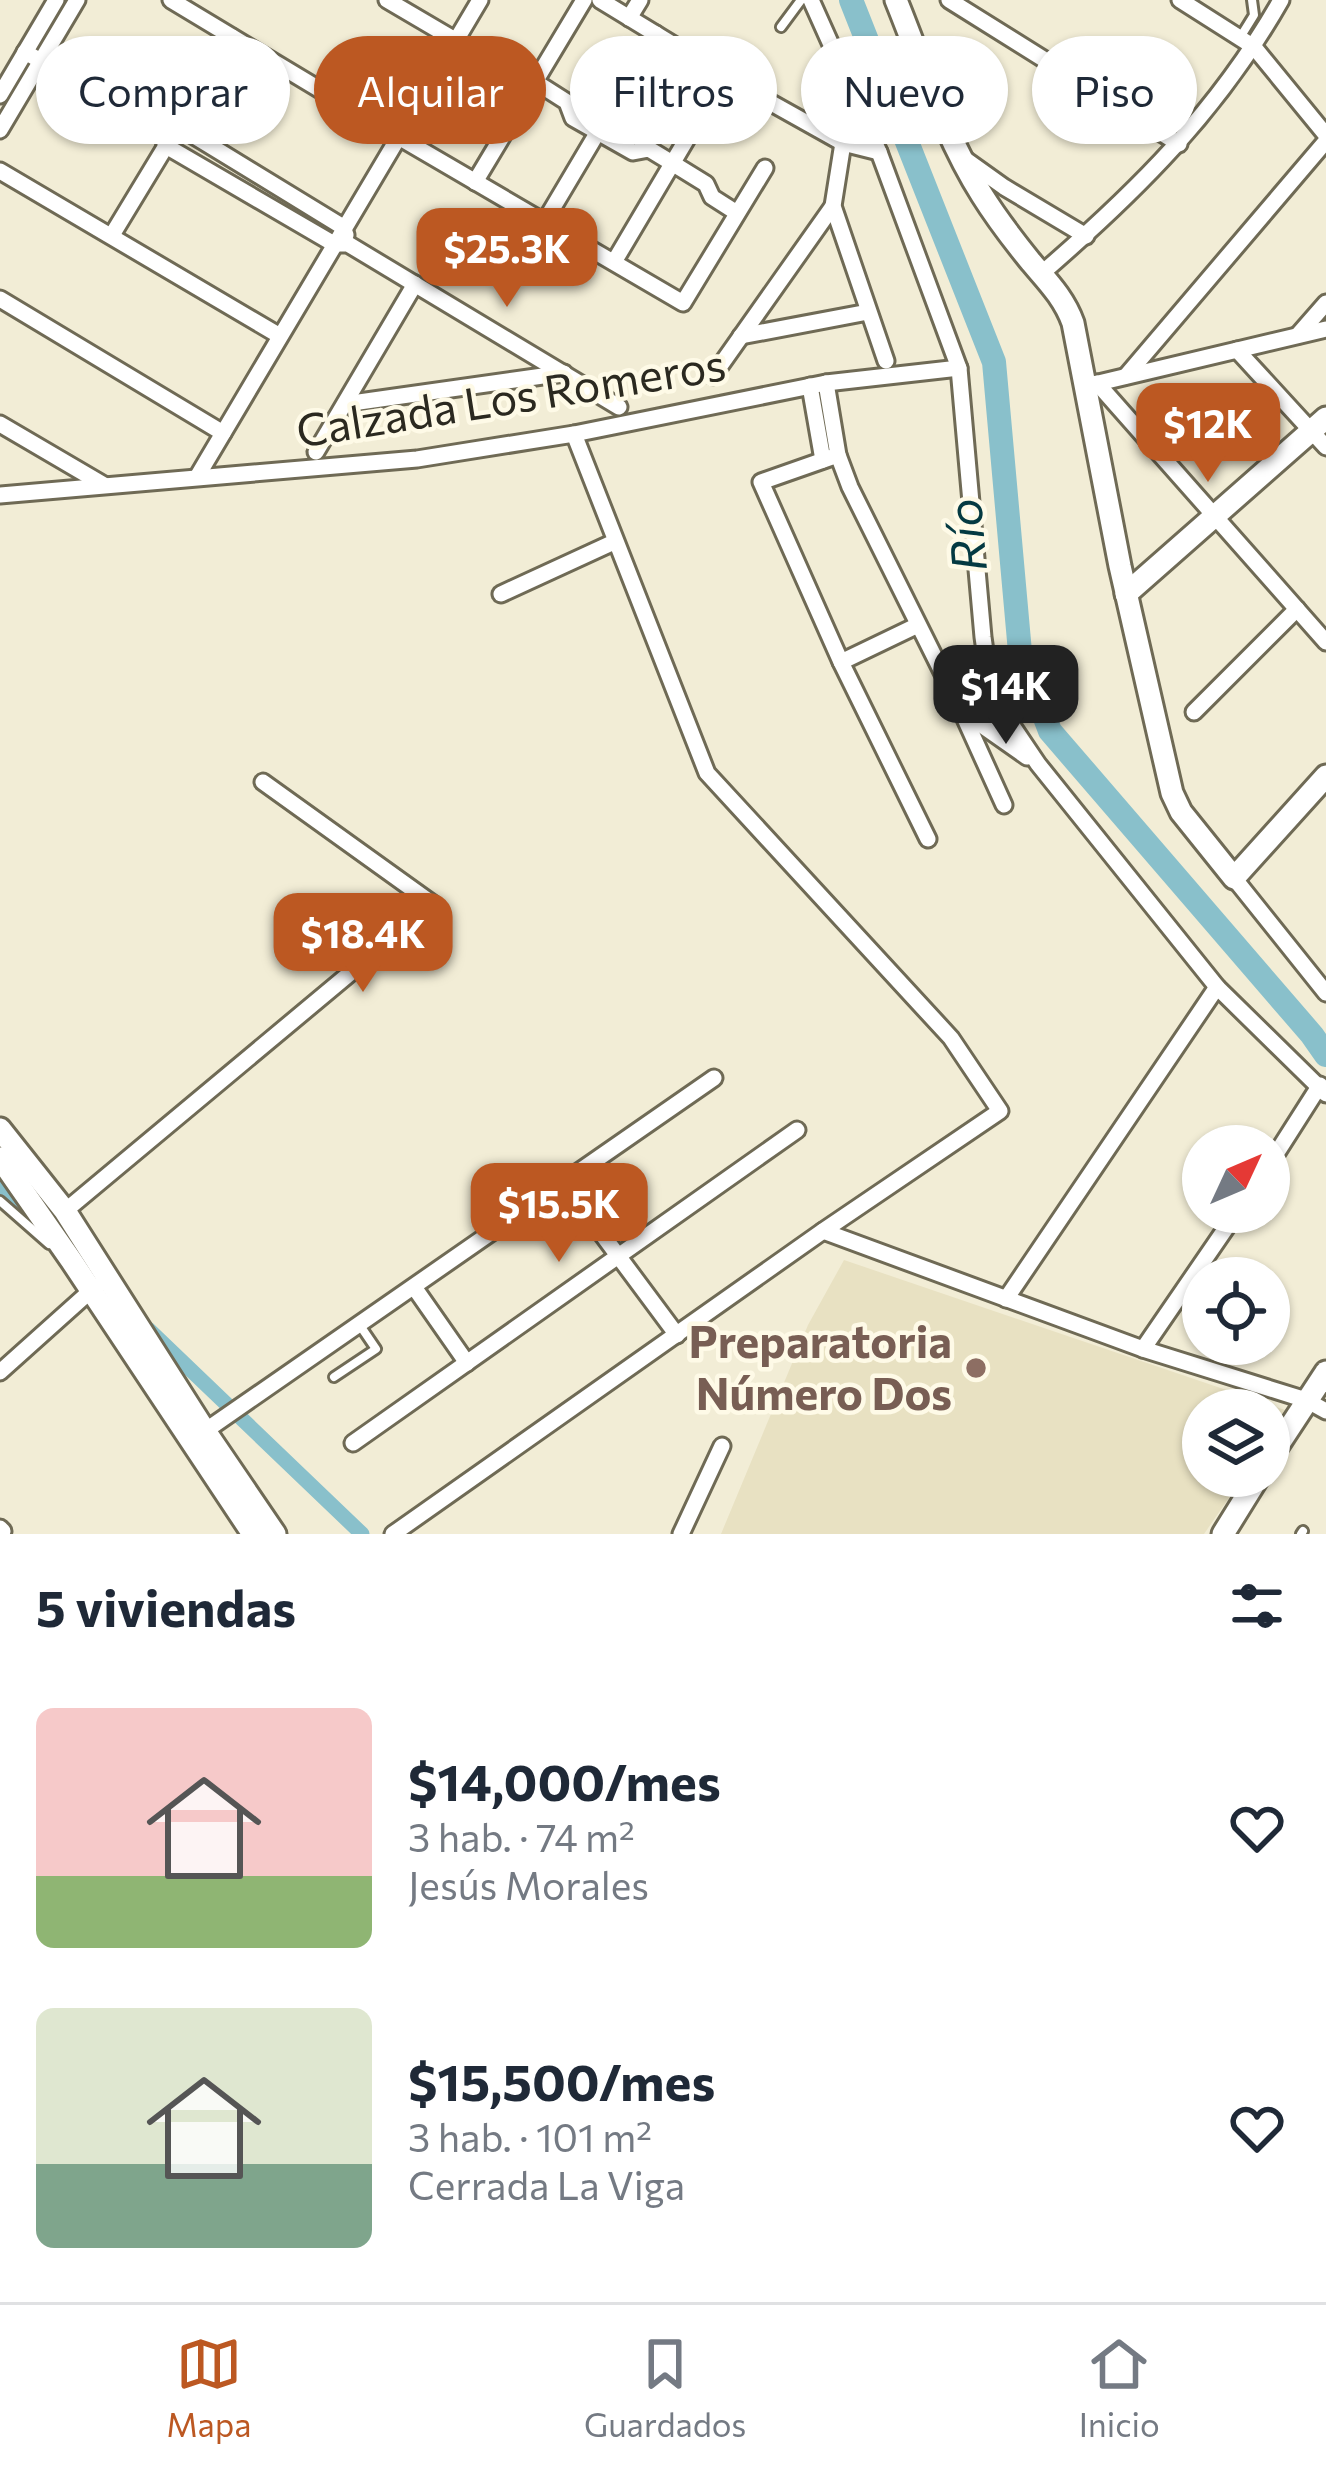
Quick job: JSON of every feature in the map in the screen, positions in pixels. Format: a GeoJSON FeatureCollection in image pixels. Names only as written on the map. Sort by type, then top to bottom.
{"type":"FeatureCollection","features":[{"type":"Feature","properties":{"kind":"street"},"geometry":{"type":"LineString","coordinates":[[0,94],[56,0]]}},
{"type":"Feature","properties":{"kind":"street"},"geometry":{"type":"LineString","coordinates":[[56,36],[77,0]]}},
{"type":"Feature","properties":{"kind":"street"},"geometry":{"type":"LineString","coordinates":[[170,0],[230,36]]}},
{"type":"Feature","properties":{"kind":"street"},"geometry":{"type":"LineString","coordinates":[[387,0],[448,36]]}},
{"type":"Feature","properties":{"kind":"street"},"geometry":{"type":"LineString","coordinates":[[458,36],[480,0]]}},
{"type":"Feature","properties":{"kind":"street"},"geometry":{"type":"LineString","coordinates":[[546,62],[584,0]]}},
{"type":"Feature","properties":{"kind":"street"},"geometry":{"type":"LineString","coordinates":[[600,0],[659,36]]}},
{"type":"Feature","properties":{"kind":"street"},"geometry":{"type":"LineString","coordinates":[[628,18],[640,0]]}},
{"type":"Feature","properties":{"kind":"street"},"geometry":{"type":"LineString","coordinates":[[811,0],[879,152],[959,368],[989,680],[1038,764],[1217,987],[1323,1090],[1290,1136]]}},
{"type":"Feature","properties":{"kind":"street"},"geometry":{"type":"LineString","coordinates":[[896,0],[979,190],[1067,308],[1073,323],[1091,384],[1126,595],[1172,793],[1181,812],[1326,993]]}},
{"type":"Feature","properties":{"kind":"street"},"geometry":{"type":"LineString","coordinates":[[949,0],[1032,52]]}},
{"type":"Feature","properties":{"kind":"street"},"geometry":{"type":"LineString","coordinates":[[1126,376],[1326,139],[1247,43],[1180,0]]}},
{"type":"Feature","properties":{"kind":"street"},"geometry":{"type":"LineString","coordinates":[[1197,123],[1216,101],[1247,43],[1281,0]]}},
{"type":"Feature","properties":{"kind":"street"},"geometry":{"type":"LineString","coordinates":[[26,52],[36,58]]}},
{"type":"Feature","properties":{"kind":"street"},"geometry":{"type":"LineString","coordinates":[[0,130],[36,71]]}},
{"type":"Feature","properties":{"kind":"street"},"geometry":{"type":"LineString","coordinates":[[546,89],[567,102],[570,110]]}},
{"type":"Feature","properties":{"kind":"street"},"geometry":{"type":"LineString","coordinates":[[208,144],[288,193],[342,238],[619,406]]}},
{"type":"Feature","properties":{"kind":"street"},"geometry":{"type":"LineString","coordinates":[[197,477],[342,238],[393,144]]}},
{"type":"Feature","properties":{"kind":"street"},"geometry":{"type":"LineString","coordinates":[[411,144],[683,303],[764,168]]}},
{"type":"Feature","properties":{"kind":"street"},"geometry":{"type":"LineString","coordinates":[[476,182],[498,144]]}},
{"type":"Feature","properties":{"kind":"street"},"geometry":{"type":"LineString","coordinates":[[545,221],[592,144]]}},
{"type":"Feature","properties":{"kind":"street"},"geometry":{"type":"LineString","coordinates":[[619,144],[633,152],[650,149],[706,184],[712,197],[737,213]]}},
{"type":"Feature","properties":{"kind":"street"},"geometry":{"type":"LineString","coordinates":[[614,262],[684,144]]}},
{"type":"Feature","properties":{"kind":"street"},"geometry":{"type":"LineString","coordinates":[[713,376],[833,206],[843,144]]}},
{"type":"Feature","properties":{"kind":"street"},"geometry":{"type":"LineString","coordinates":[[847,144],[879,152]]}},
{"type":"Feature","properties":{"kind":"street"},"geometry":{"type":"LineString","coordinates":[[1041,274],[1179,144]]}},
{"type":"Feature","properties":{"kind":"street"},"geometry":{"type":"LineString","coordinates":[[112,235],[166,146],[278,211],[342,238]]}},
{"type":"Feature","properties":{"kind":"street"},"geometry":{"type":"LineString","coordinates":[[960,155],[1085,236]]}},
{"type":"Feature","properties":{"kind":"street"},"geometry":{"type":"LineString","coordinates":[[0,171],[280,336]]}},
{"type":"Feature","properties":{"kind":"street"},"geometry":{"type":"LineString","coordinates":[[278,211],[288,193]]}},
{"type":"Feature","properties":{"kind":"street"},"geometry":{"type":"LineString","coordinates":[[833,206],[886,361]]}},
{"type":"Feature","properties":{"kind":"street"},"geometry":{"type":"LineString","coordinates":[[316,452],[415,284]]}},
{"type":"Feature","properties":{"kind":"street"},"geometry":{"type":"LineString","coordinates":[[0,299],[223,433]]}},
{"type":"Feature","properties":{"kind":"street"},"geometry":{"type":"LineString","coordinates":[[1298,334],[1326,303]]}},
{"type":"Feature","properties":{"kind":"street"},"geometry":{"type":"LineString","coordinates":[[741,336],[868,312]]}},
{"type":"Feature","properties":{"kind":"street"},"geometry":{"type":"LineString","coordinates":[[1091,384],[1326,328]]}},
{"type":"Feature","properties":{"kind":"street"},"geometry":{"type":"LineString","coordinates":[[1126,595],[1321,432],[1237,350]]}},
{"type":"Feature","properties":{"kind":"street","name":"Calzada Los Romeros"},"geometry":{"type":"LineString","coordinates":[[0,495],[417,459],[574,434],[818,384],[959,368]]}},
{"type":"Feature","properties":{"kind":"street"},"geometry":{"type":"LineString","coordinates":[[345,404],[564,373]]}},
{"type":"Feature","properties":{"kind":"street"},"geometry":{"type":"LineString","coordinates":[[818,384],[830,458],[850,487],[1004,805]]}},
{"type":"Feature","properties":{"kind":"street"},"geometry":{"type":"LineString","coordinates":[[1091,384],[1326,641]]}},
{"type":"Feature","properties":{"kind":"street"},"geometry":{"type":"LineString","coordinates":[[0,424],[104,485]]}},
{"type":"Feature","properties":{"kind":"street"},"geometry":{"type":"LineString","coordinates":[[393,1534],[1000,1111],[951,1038],[707,773],[574,434]]}},
{"type":"Feature","properties":{"kind":"street"},"geometry":{"type":"LineString","coordinates":[[830,458],[761,482],[928,839]]}},
{"type":"Feature","properties":{"kind":"street"},"geometry":{"type":"LineString","coordinates":[[501,594],[614,542]]}},
{"type":"Feature","properties":{"kind":"street"},"geometry":{"type":"LineString","coordinates":[[1194,712],[1297,609]]}},
{"type":"Feature","properties":{"kind":"street"},"geometry":{"type":"LineString","coordinates":[[842,662],[918,626]]}},
{"type":"Feature","properties":{"kind":"street"},"geometry":{"type":"LineString","coordinates":[[961,710],[1038,764]]}},
{"type":"Feature","properties":{"kind":"street"},"geometry":{"type":"LineString","coordinates":[[1234,878],[1326,776]]}},
{"type":"Feature","properties":{"kind":"street"},"geometry":{"type":"LineString","coordinates":[[65,1211],[433,904],[263,782]]}},
{"type":"Feature","properties":{"kind":"street"},"geometry":{"type":"LineString","coordinates":[[1006,1299],[1217,987]]}},
{"type":"Feature","properties":{"kind":"street"},"geometry":{"type":"LineString","coordinates":[[205,1431],[714,1078]]}},
{"type":"Feature","properties":{"kind":"street"},"geometry":{"type":"LineString","coordinates":[[0,1129],[65,1211],[99,1283],[253,1534]]}},
{"type":"Feature","properties":{"kind":"street"},"geometry":{"type":"LineString","coordinates":[[353,1443],[796,1130]]}},
{"type":"Feature","properties":{"kind":"street"},"geometry":{"type":"LineString","coordinates":[[0,1158],[71,1260],[99,1283],[275,1534]]}},
{"type":"Feature","properties":{"kind":"street"},"geometry":{"type":"LineString","coordinates":[[564,1183],[677,1335]]}},
{"type":"Feature","properties":{"kind":"street"},"geometry":{"type":"LineString","coordinates":[[824,1231],[1143,1349],[1316,1406]]}},
{"type":"Feature","properties":{"kind":"street"},"geometry":{"type":"LineString","coordinates":[[1143,1349],[1223,1233]]}},
{"type":"Feature","properties":{"kind":"street"},"geometry":{"type":"LineString","coordinates":[[0,1372],[99,1283]]}},
{"type":"Feature","properties":{"kind":"street"},"geometry":{"type":"LineString","coordinates":[[414,1287],[467,1363]]}},
{"type":"Feature","properties":{"kind":"street"},"geometry":{"type":"LineString","coordinates":[[1290,1436],[1316,1406],[1326,1372]]}},
{"type":"Feature","properties":{"kind":"street"},"geometry":{"type":"LineString","coordinates":[[681,1534],[722,1446]]}},
{"type":"Feature","properties":{"kind":"street"},"geometry":{"type":"LineString","coordinates":[[1223,1534],[1246,1497]]}},
{"type":"Feature","properties":{"kind":"lane"},"geometry":{"type":"LineString","coordinates":[[781,27],[801,0]]}},
{"type":"Feature","properties":{"kind":"lane"},"geometry":{"type":"LineString","coordinates":[[1247,43],[1254,15],[1250,0]]}},
{"type":"Feature","properties":{"kind":"lane"},"geometry":{"type":"LineString","coordinates":[[0,1202],[71,1260]]}},
{"type":"Feature","properties":{"kind":"lane"},"geometry":{"type":"LineString","coordinates":[[334,1377],[376,1349],[359,1324]]}},
{"type":"Feature","properties":{"kind":"shaded area","name":"Preparatoria Número Dos"},"geometry":{"type":"Polygon","coordinates":[[[844,1260],[1223,1389],[1182,1389],[1182,1497],[1230,1497],[1204,1534],[721,1534],[808,1325],[844,1260]]]}},
{"type":"Feature","properties":{"kind":"waterway","name":"Río"},"geometry":{"type":"LineString","coordinates":[[851,0],[994,362],[1020,652],[1050,731],[1326,1055]]}},
{"type":"Feature","properties":{"kind":"waterway"},"geometry":{"type":"LineString","coordinates":[[0,1188],[36,1223]]}},
{"type":"Feature","properties":{"kind":"waterway"},"geometry":{"type":"LineString","coordinates":[[148,1329],[362,1534]]}},
{"type":"Feature","properties":{"kind":"place","name":"Preparatoria Número Dos"},"geometry":{"type":"Point","coordinates":[976,1368]}}]}
